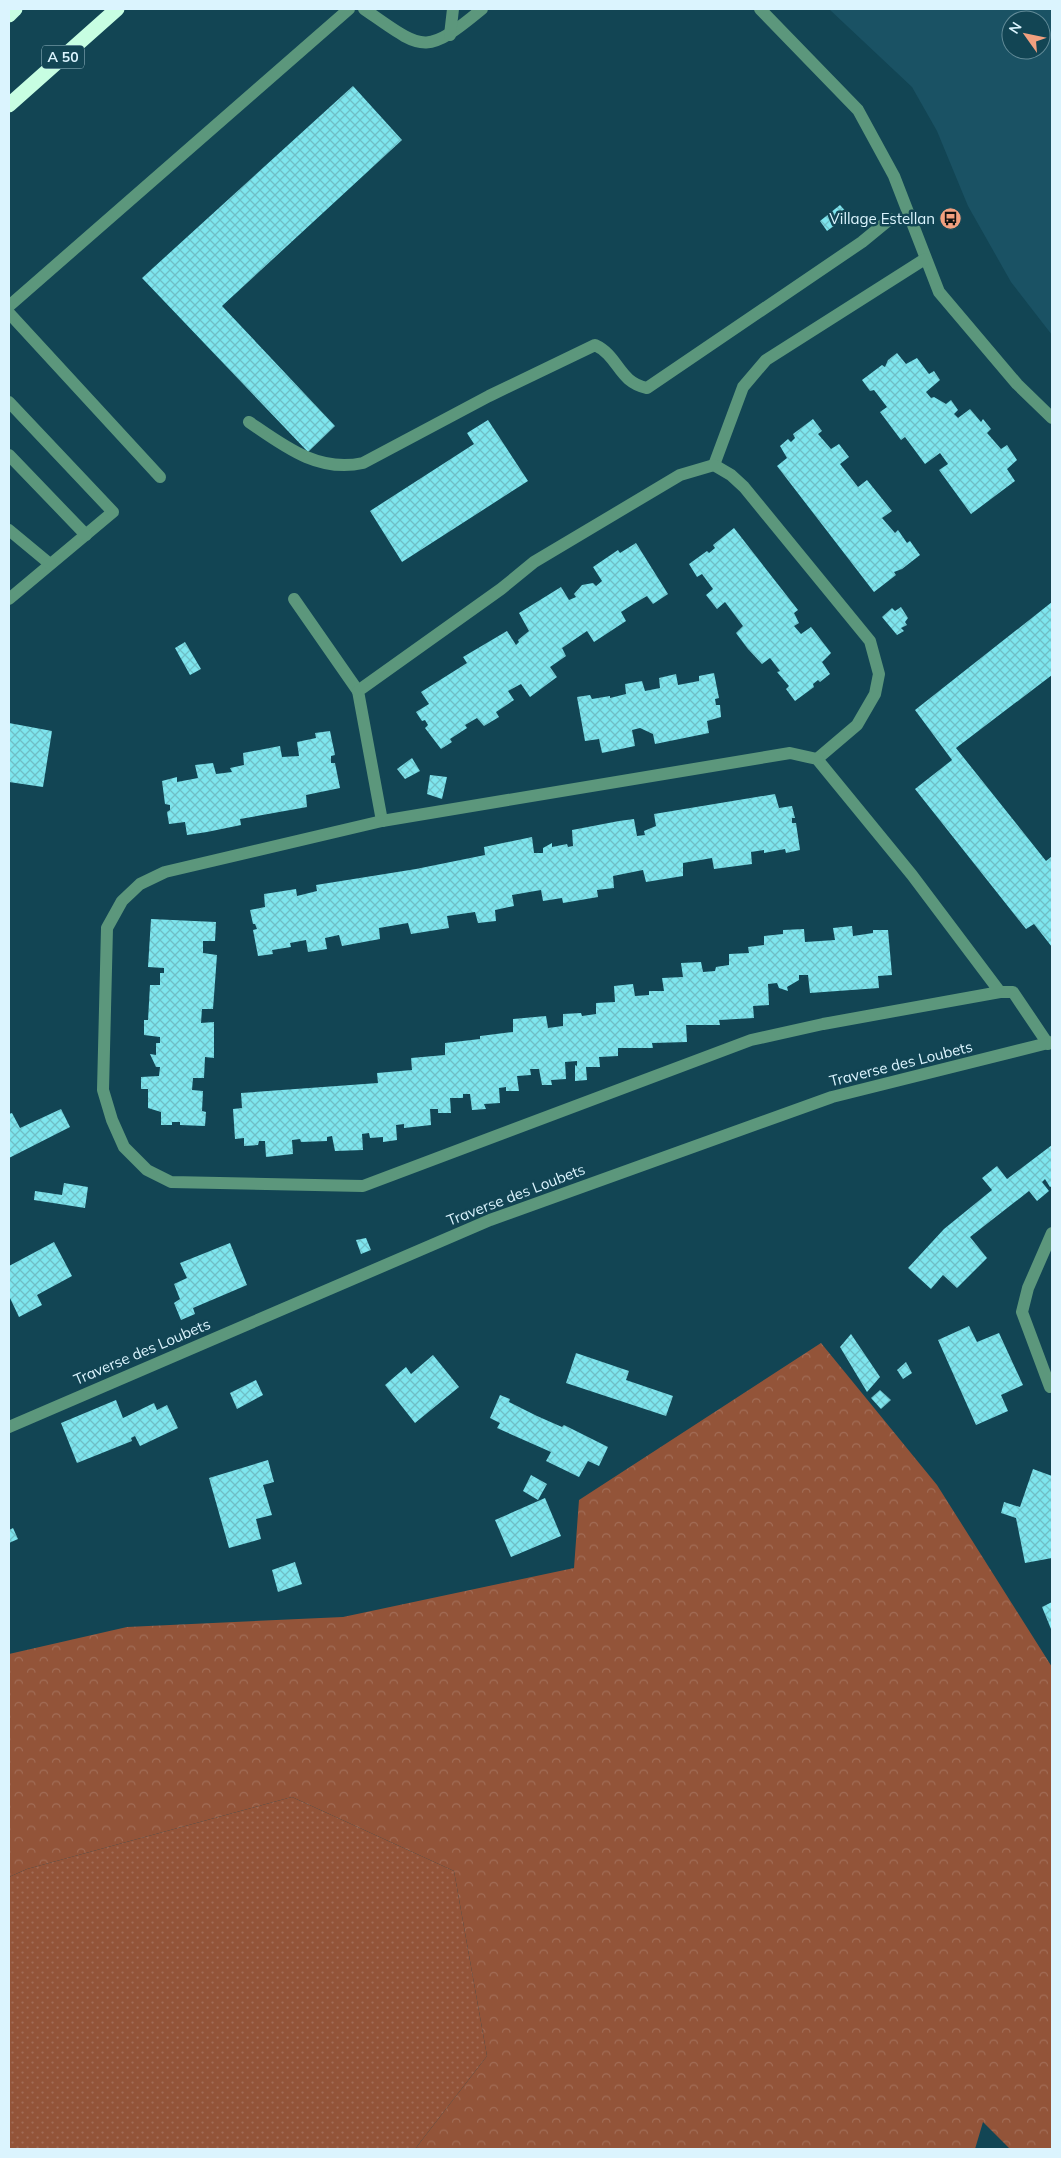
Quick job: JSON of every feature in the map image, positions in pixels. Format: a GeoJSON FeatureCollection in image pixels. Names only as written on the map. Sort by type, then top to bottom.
{"type":"FeatureCollection","features":[{"type":"Feature","properties":{"kind":"highway"},"geometry":{"type":"LineString","coordinates":[[9,15],[16,9]]}},
{"type":"Feature","properties":{"kind":"highway","name":"A 50"},"geometry":{"type":"LineString","coordinates":[[9,105],[117,9]]}},
{"type":"Feature","properties":{"kind":"street"},"geometry":{"type":"LineString","coordinates":[[9,306],[349,9]]}},
{"type":"Feature","properties":{"kind":"street"},"geometry":{"type":"LineString","coordinates":[[364,9],[414,43],[432,43],[450,36],[482,9]]}},
{"type":"Feature","properties":{"kind":"street"},"geometry":{"type":"LineString","coordinates":[[450,36],[453,9]]}},
{"type":"Feature","properties":{"kind":"street"},"geometry":{"type":"LineString","coordinates":[[760,9],[858,110],[894,176],[939,292],[953,311],[1017,384],[1052,418]]}},
{"type":"Feature","properties":{"kind":"street"},"geometry":{"type":"LineString","coordinates":[[249,422],[318,463],[350,466],[363,463],[490,396],[595,345],[605,349],[633,385],[647,388],[862,242],[890,219]]}},
{"type":"Feature","properties":{"kind":"street"},"geometry":{"type":"LineString","coordinates":[[714,465],[743,386],[766,360],[925,259]]}},
{"type":"Feature","properties":{"kind":"street"},"geometry":{"type":"LineString","coordinates":[[9,313],[160,477]]}},
{"type":"Feature","properties":{"kind":"street"},"geometry":{"type":"LineString","coordinates":[[9,402],[113,512],[9,599]]}},
{"type":"Feature","properties":{"kind":"street"},"geometry":{"type":"LineString","coordinates":[[9,455],[86,535]]}},
{"type":"Feature","properties":{"kind":"street"},"geometry":{"type":"LineString","coordinates":[[358,691],[501,589],[534,562],[680,475],[714,465],[731,475],[744,487],[870,641],[879,674],[876,694],[857,725],[817,759]]}},
{"type":"Feature","properties":{"kind":"street"},"geometry":{"type":"LineString","coordinates":[[9,530],[50,564]]}},
{"type":"Feature","properties":{"kind":"street"},"geometry":{"type":"LineString","coordinates":[[294,599],[358,691],[382,821]]}},
{"type":"Feature","properties":{"kind":"street"},"geometry":{"type":"LineString","coordinates":[[1000,992],[912,875],[817,759],[790,753],[382,821],[165,872],[140,884],[122,901],[107,928],[103,1090],[112,1120],[124,1147],[147,1170],[171,1182],[363,1186],[751,1040],[823,1024],[1000,992],[1013,992],[1050,1043]]}},
{"type":"Feature","properties":{"kind":"street","name":"Traverse des Loubets"},"geometry":{"type":"LineString","coordinates":[[9,1427],[490,1220],[832,1097],[1050,1043]]}},
{"type":"Feature","properties":{"kind":"street"},"geometry":{"type":"LineString","coordinates":[[1050,1387],[1022,1312],[1028,1288],[1052,1233]]}},
{"type":"Feature","properties":{"kind":"shaded area"},"geometry":{"type":"Polygon","coordinates":[[[829,9],[1052,9],[1052,335],[1011,282],[968,206],[937,131],[912,87],[829,9]]]}},
{"type":"Feature","properties":{"kind":"green space"},"geometry":{"type":"Polygon","coordinates":[[[821,1343],[937,1485],[1052,1667],[1052,2149],[1010,2149],[983,2122],[975,2149],[415,2149],[487,2056],[454,1871],[292,1797],[27,1869],[9,1877],[9,1654],[127,1627],[343,1617],[574,1568],[579,1500],[821,1343]]]}},
{"type":"Feature","properties":{"kind":"green space"},"geometry":{"type":"Polygon","coordinates":[[[292,1797],[454,1871],[487,2056],[415,2149],[9,2149],[9,1877],[27,1869],[292,1797]]]}},
{"type":"Feature","properties":{"kind":"building"},"geometry":{"type":"Polygon","coordinates":[[[353,86],[402,140],[222,306],[335,426],[308,452],[142,278],[353,86]]]}},
{"type":"Feature","properties":{"kind":"building"},"geometry":{"type":"Polygon","coordinates":[[[840,205],[849,215],[827,231],[820,221],[840,205]]]}},
{"type":"Feature","properties":{"kind":"building"},"geometry":{"type":"Polygon","coordinates":[[[897,353],[906,364],[917,358],[929,374],[934,371],[940,380],[926,392],[931,398],[934,397],[946,404],[951,400],[958,410],[954,414],[958,418],[970,409],[981,422],[983,419],[991,429],[987,433],[1001,449],[1007,445],[1017,460],[1007,469],[1015,481],[971,514],[939,470],[948,464],[940,453],[925,464],[905,437],[901,440],[880,412],[887,407],[874,390],[870,391],[862,380],[882,365],[885,367],[888,360],[897,353]]]}},
{"type":"Feature","properties":{"kind":"building"},"geometry":{"type":"Polygon","coordinates":[[[813,419],[822,431],[818,434],[831,449],[839,444],[849,457],[840,464],[858,487],[867,480],[892,511],[882,518],[895,533],[898,530],[907,543],[910,541],[920,555],[902,569],[894,572],[896,575],[874,592],[777,466],[787,458],[780,446],[788,439],[791,442],[795,438],[793,434],[813,419]]]}},
{"type":"Feature","properties":{"kind":"building"},"geometry":{"type":"Polygon","coordinates":[[[488,420],[528,481],[402,562],[370,511],[474,444],[467,433],[488,420]]]}},
{"type":"Feature","properties":{"kind":"building"},"geometry":{"type":"Polygon","coordinates":[[[734,528],[798,610],[794,613],[799,623],[794,626],[801,634],[811,627],[831,653],[822,662],[830,674],[820,682],[818,680],[813,684],[814,687],[795,701],[786,689],[789,686],[777,672],[780,671],[770,658],[762,664],[748,649],[736,633],[743,626],[725,602],[717,609],[706,595],[713,589],[702,574],[697,577],[689,564],[707,551],[709,553],[715,548],[713,545],[734,528]]]}},
{"type":"Feature","properties":{"kind":"building"},"geometry":{"type":"Polygon","coordinates":[[[636,543],[668,594],[653,604],[647,596],[621,612],[626,621],[594,642],[587,631],[562,648],[566,656],[550,667],[557,677],[530,697],[521,684],[508,691],[514,700],[496,712],[499,717],[484,726],[477,718],[465,725],[467,728],[450,739],[452,742],[441,749],[425,728],[428,725],[425,720],[422,721],[416,712],[429,704],[421,692],[467,663],[463,657],[507,631],[516,645],[519,642],[518,640],[529,631],[519,613],[561,587],[569,600],[576,597],[574,594],[582,585],[593,583],[596,586],[602,581],[593,567],[618,550],[620,553],[636,543]]]}},
{"type":"Feature","properties":{"kind":"building"},"geometry":{"type":"Polygon","coordinates":[[[1052,602],[1052,675],[956,748],[1046,861],[1051,857],[1052,859],[1052,947],[1034,924],[1026,929],[915,789],[952,760],[915,710],[1052,602]]]}},
{"type":"Feature","properties":{"kind":"building"},"geometry":{"type":"Polygon","coordinates":[[[901,607],[908,618],[905,622],[907,625],[901,628],[904,631],[897,635],[882,617],[892,608],[895,611],[901,607]]]}},
{"type":"Feature","properties":{"kind":"building"},"geometry":{"type":"Polygon","coordinates":[[[185,642],[201,669],[190,675],[175,648],[185,642]]]}},
{"type":"Feature","properties":{"kind":"building"},"geometry":{"type":"Polygon","coordinates":[[[714,673],[719,698],[715,699],[716,705],[720,705],[721,717],[707,721],[709,733],[655,744],[653,734],[640,728],[632,730],[635,746],[602,753],[599,739],[585,741],[577,697],[590,695],[592,699],[610,696],[610,698],[626,694],[625,684],[642,681],[645,691],[660,688],[659,678],[676,674],[678,685],[699,681],[699,676],[714,673]]]}},
{"type":"Feature","properties":{"kind":"building"},"geometry":{"type":"Polygon","coordinates":[[[9,723],[52,731],[43,787],[9,782],[9,723]]]}},
{"type":"Feature","properties":{"kind":"building"},"geometry":{"type":"Polygon","coordinates":[[[330,731],[335,755],[331,756],[331,763],[335,763],[340,788],[306,795],[307,807],[240,819],[241,825],[187,835],[185,822],[169,824],[167,812],[170,810],[170,805],[165,804],[162,781],[177,777],[177,782],[198,778],[195,765],[213,763],[216,774],[232,772],[230,768],[244,765],[243,753],[280,746],[282,757],[299,756],[297,742],[316,738],[315,733],[330,731]]]}},
{"type":"Feature","properties":{"kind":"building"},"geometry":{"type":"Polygon","coordinates":[[[412,758],[420,771],[405,779],[397,769],[412,758]]]}},
{"type":"Feature","properties":{"kind":"building"},"geometry":{"type":"Polygon","coordinates":[[[430,775],[447,777],[442,799],[427,794],[430,775]]]}},
{"type":"Feature","properties":{"kind":"building"},"geometry":{"type":"Polygon","coordinates":[[[775,794],[779,808],[792,806],[795,818],[792,818],[792,823],[796,823],[800,850],[786,853],[785,849],[764,853],[764,850],[751,852],[752,864],[714,869],[712,858],[683,863],[683,876],[646,882],[643,870],[613,876],[614,888],[597,890],[598,897],[563,903],[562,898],[543,901],[541,890],[512,895],[514,906],[495,910],[496,921],[478,923],[475,912],[447,916],[449,928],[411,934],[408,923],[379,928],[380,939],[342,946],[339,935],[325,938],[327,949],[308,952],[306,940],[290,943],[291,947],[272,950],[273,954],[258,956],[253,930],[257,929],[255,924],[253,924],[250,910],[265,907],[264,894],[296,889],[297,896],[317,891],[316,885],[416,869],[485,855],[484,847],[532,837],[534,853],[543,853],[543,848],[552,843],[552,847],[567,844],[568,847],[573,846],[572,830],[619,821],[634,819],[637,836],[645,835],[644,831],[656,826],[654,814],[775,794]]]}},
{"type":"Feature","properties":{"kind":"building"},"geometry":{"type":"Polygon","coordinates":[[[151,919],[216,922],[215,941],[203,941],[203,953],[217,955],[213,1009],[202,1009],[201,1023],[214,1022],[214,1058],[205,1057],[204,1078],[193,1078],[192,1090],[203,1091],[202,1111],[206,1112],[205,1126],[180,1125],[180,1122],[172,1122],[172,1125],[161,1125],[161,1112],[148,1108],[148,1089],[141,1089],[141,1077],[159,1076],[160,1067],[156,1067],[150,1054],[156,1055],[156,1043],[160,1043],[160,1037],[144,1035],[144,1020],[148,1020],[150,985],[160,985],[160,973],[164,973],[164,968],[148,967],[151,919]]]}},
{"type":"Feature","properties":{"kind":"building"},"geometry":{"type":"Polygon","coordinates":[[[852,926],[853,936],[873,933],[873,930],[888,930],[892,975],[878,976],[879,988],[810,993],[808,975],[799,975],[799,980],[787,987],[788,991],[779,988],[777,983],[768,984],[769,1005],[753,1006],[754,1018],[719,1020],[720,1025],[686,1025],[687,1042],[652,1043],[653,1048],[618,1048],[618,1056],[599,1057],[600,1067],[586,1067],[587,1080],[575,1081],[575,1065],[577,1066],[577,1061],[565,1062],[566,1079],[551,1080],[552,1085],[542,1085],[539,1069],[530,1069],[531,1075],[517,1076],[519,1091],[506,1091],[506,1087],[499,1088],[500,1103],[484,1104],[486,1109],[472,1110],[470,1094],[463,1094],[463,1098],[450,1098],[451,1113],[438,1113],[438,1109],[430,1109],[431,1125],[404,1128],[404,1124],[396,1125],[397,1140],[383,1142],[383,1137],[370,1138],[369,1133],[362,1134],[363,1150],[335,1151],[332,1136],[327,1137],[327,1141],[301,1142],[300,1139],[292,1140],[293,1154],[266,1157],[265,1141],[259,1141],[258,1145],[244,1146],[244,1138],[235,1139],[233,1109],[242,1108],[241,1093],[378,1083],[377,1073],[412,1070],[411,1058],[445,1055],[445,1043],[480,1039],[480,1036],[513,1032],[513,1019],[546,1016],[548,1028],[563,1026],[563,1014],[581,1013],[582,1016],[596,1014],[596,1003],[615,1002],[614,986],[633,984],[635,996],[649,995],[649,991],[664,991],[662,978],[683,977],[681,963],[701,962],[703,972],[715,971],[716,967],[729,965],[729,954],[749,953],[748,947],[764,945],[764,936],[783,934],[783,930],[804,929],[805,942],[835,940],[833,928],[852,926]]]}},
{"type":"Feature","properties":{"kind":"building"},"geometry":{"type":"Polygon","coordinates":[[[61,1109],[70,1127],[9,1158],[9,1114],[12,1113],[20,1128],[61,1109]]]}},
{"type":"Feature","properties":{"kind":"building"},"geometry":{"type":"Polygon","coordinates":[[[1052,1145],[1052,1186],[1050,1187],[1045,1179],[1042,1182],[1049,1191],[1037,1201],[1029,1191],[970,1237],[987,1258],[957,1288],[943,1275],[931,1289],[908,1268],[944,1229],[992,1190],[982,1178],[997,1166],[1007,1179],[1052,1145]]]}},
{"type":"Feature","properties":{"kind":"building"},"geometry":{"type":"Polygon","coordinates":[[[64,1183],[88,1187],[85,1208],[34,1200],[35,1191],[62,1195],[64,1183]]]}},
{"type":"Feature","properties":{"kind":"building"},"geometry":{"type":"Polygon","coordinates":[[[366,1238],[371,1250],[361,1254],[356,1240],[366,1238]]]}},
{"type":"Feature","properties":{"kind":"building"},"geometry":{"type":"Polygon","coordinates":[[[54,1242],[72,1276],[37,1295],[42,1305],[19,1317],[9,1296],[9,1266],[54,1242]]]}},
{"type":"Feature","properties":{"kind":"building"},"geometry":{"type":"Polygon","coordinates":[[[230,1243],[247,1285],[193,1308],[195,1314],[181,1320],[174,1303],[180,1299],[174,1284],[187,1278],[180,1263],[230,1243]]]}},
{"type":"Feature","properties":{"kind":"building"},"geometry":{"type":"Polygon","coordinates":[[[969,1326],[977,1342],[999,1333],[1023,1385],[1001,1395],[1008,1411],[976,1425],[938,1340],[969,1326]]]}},
{"type":"Feature","properties":{"kind":"building"},"geometry":{"type":"Polygon","coordinates":[[[851,1334],[880,1377],[867,1392],[840,1347],[851,1334]]]}},
{"type":"Feature","properties":{"kind":"building"},"geometry":{"type":"Polygon","coordinates":[[[576,1353],[629,1371],[626,1380],[673,1396],[666,1416],[566,1383],[576,1353]]]}},
{"type":"Feature","properties":{"kind":"building"},"geometry":{"type":"Polygon","coordinates":[[[433,1355],[459,1387],[415,1423],[385,1385],[406,1367],[411,1374],[433,1355]]]}},
{"type":"Feature","properties":{"kind":"building"},"geometry":{"type":"Polygon","coordinates":[[[906,1362],[912,1373],[903,1379],[897,1370],[906,1362]]]}},
{"type":"Feature","properties":{"kind":"building"},"geometry":{"type":"Polygon","coordinates":[[[256,1380],[263,1395],[237,1409],[230,1393],[256,1380]]]}},
{"type":"Feature","properties":{"kind":"building"},"geometry":{"type":"Polygon","coordinates":[[[880,1390],[891,1400],[881,1409],[871,1398],[880,1390]]]}},
{"type":"Feature","properties":{"kind":"building"},"geometry":{"type":"Polygon","coordinates":[[[500,1395],[510,1399],[509,1402],[537,1416],[562,1427],[564,1425],[608,1447],[599,1466],[588,1461],[579,1477],[546,1461],[551,1452],[497,1428],[500,1423],[490,1418],[500,1395]]]}},
{"type":"Feature","properties":{"kind":"building"},"geometry":{"type":"Polygon","coordinates":[[[116,1400],[123,1418],[154,1403],[157,1410],[167,1405],[178,1428],[140,1446],[135,1436],[131,1438],[132,1441],[77,1463],[61,1423],[116,1400]]]}},
{"type":"Feature","properties":{"kind":"building"},"geometry":{"type":"Polygon","coordinates":[[[268,1460],[274,1482],[263,1485],[272,1515],[256,1519],[261,1539],[229,1548],[209,1478],[268,1460]]]}},
{"type":"Feature","properties":{"kind":"building"},"geometry":{"type":"Polygon","coordinates":[[[1033,1469],[1052,1476],[1052,1558],[1025,1563],[1016,1518],[1001,1513],[1004,1502],[1020,1507],[1033,1469]]]}},
{"type":"Feature","properties":{"kind":"building"},"geometry":{"type":"Polygon","coordinates":[[[531,1475],[547,1484],[538,1500],[523,1491],[531,1475]]]}},
{"type":"Feature","properties":{"kind":"building"},"geometry":{"type":"Polygon","coordinates":[[[545,1498],[561,1536],[511,1557],[495,1520],[545,1498]]]}},
{"type":"Feature","properties":{"kind":"building"},"geometry":{"type":"Polygon","coordinates":[[[13,1528],[18,1539],[9,1543],[9,1530],[13,1528]]]}},
{"type":"Feature","properties":{"kind":"building"},"geometry":{"type":"Polygon","coordinates":[[[295,1562],[302,1584],[278,1592],[272,1570],[295,1562]]]}},
{"type":"Feature","properties":{"kind":"building"},"geometry":{"type":"Polygon","coordinates":[[[1052,1602],[1052,1628],[1051,1629],[1042,1607],[1052,1602]]]}},
{"type":"Feature","properties":{"kind":"place","name":"Village Estellan"},"geometry":{"type":"Point","coordinates":[951,219]}}]}
